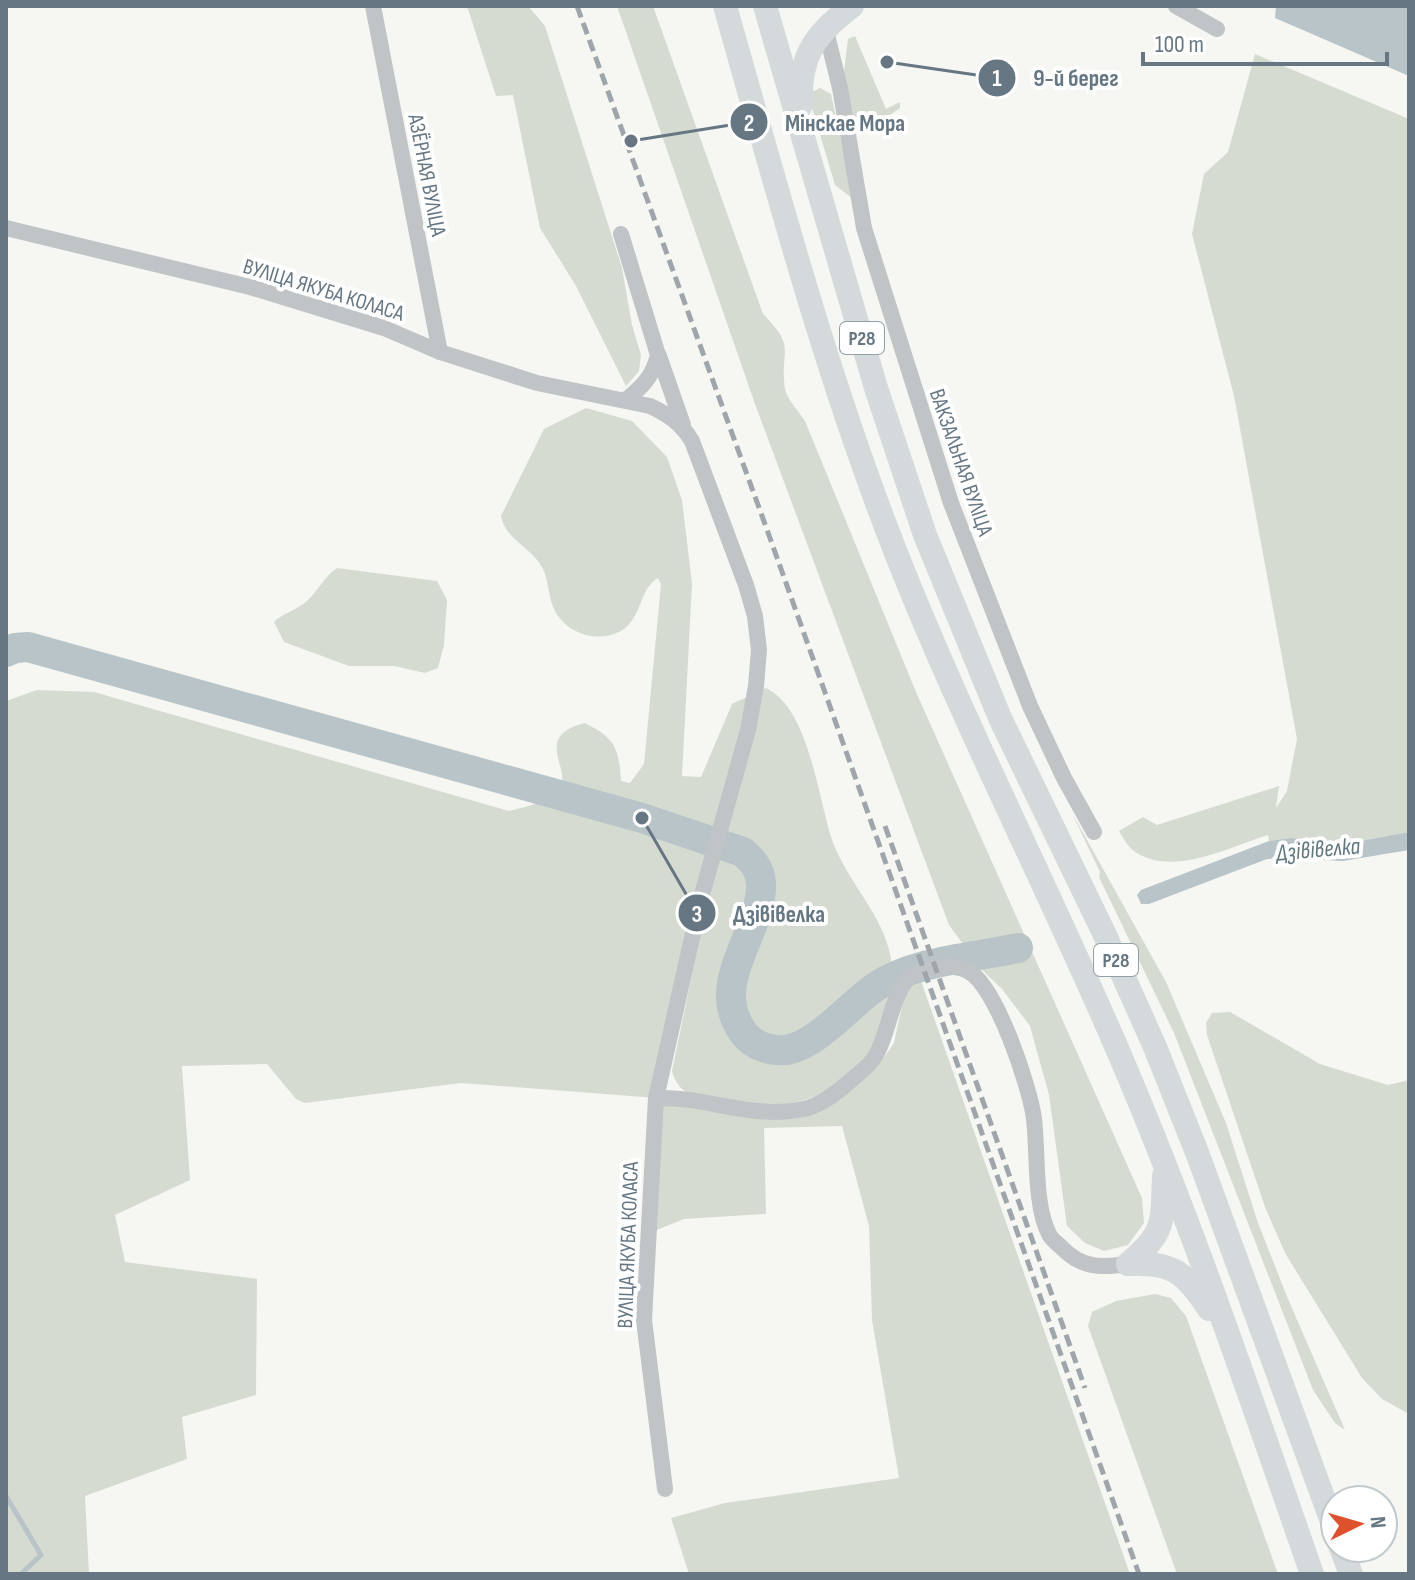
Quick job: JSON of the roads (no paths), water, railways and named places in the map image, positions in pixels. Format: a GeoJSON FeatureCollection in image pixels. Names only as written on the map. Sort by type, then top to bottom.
{"type":"FeatureCollection","features":[{"type":"Feature","properties":{"kind":"highway","name":"Р28"},"geometry":{"type":"LineString","coordinates":[[725,6],[823,343],[894,548],[936,651],[1081,965],[1165,1162],[1312,1574]]}},
{"type":"Feature","properties":{"kind":"highway","name":"Р28"},"geometry":{"type":"LineString","coordinates":[[765,6],[876,388],[925,535],[1000,718],[1104,933],[1155,1047],[1204,1170],[1319,1486]]}},
{"type":"Feature","properties":{"kind":"highway"},"geometry":{"type":"LineString","coordinates":[[803,140],[800,80],[822,16],[841,6]]}},
{"type":"Feature","properties":{"kind":"highway"},"geometry":{"type":"LineString","coordinates":[[822,16],[852,6]]}},
{"type":"Feature","properties":{"kind":"highway"},"geometry":{"type":"LineString","coordinates":[[1128,1264],[1158,1234],[1163,1215],[1165,1162]]}},
{"type":"Feature","properties":{"kind":"highway"},"geometry":{"type":"LineString","coordinates":[[1128,1264],[1161,1264],[1184,1276],[1193,1284],[1230,1340]]}},
{"type":"Feature","properties":{"kind":"street","name":"АЗЁРНАЯ ВУЛІЦА"},"geometry":{"type":"LineString","coordinates":[[373,6],[440,352]]}},
{"type":"Feature","properties":{"kind":"street"},"geometry":{"type":"LineString","coordinates":[[1176,6],[1217,29]]}},
{"type":"Feature","properties":{"kind":"street","name":"ВАКЗАЛЬНАЯ ВУЛІЦА"},"geometry":{"type":"LineString","coordinates":[[822,16],[840,88],[864,228],[951,503],[1030,706],[1094,832]]}},
{"type":"Feature","properties":{"kind":"street","name":"ВУЛІЦА ЯКУБА КОЛАСА"},"geometry":{"type":"LineString","coordinates":[[6,228],[250,287],[384,328],[440,352],[537,383],[626,400],[659,410],[683,425]]}},
{"type":"Feature","properties":{"kind":"street","name":"ВУЛІЦА ЯКУБА КОЛАСА"},"geometry":{"type":"LineString","coordinates":[[621,234],[658,355],[746,585],[755,616],[759,650],[748,730],[709,863],[656,1098],[644,1320],[665,1489]]}},
{"type":"Feature","properties":{"kind":"street"},"geometry":{"type":"LineString","coordinates":[[626,400],[647,383],[658,355]]}},
{"type":"Feature","properties":{"kind":"street"},"geometry":{"type":"LineString","coordinates":[[656,1098],[673,1097],[762,1110],[804,1109],[843,1087],[876,1056],[897,996],[910,976],[945,966],[967,970],[977,977],[995,1007],[1026,1083],[1034,1118],[1043,1215],[1049,1235],[1073,1259],[1087,1265],[1103,1268],[1128,1264]]}},
{"type":"Feature","properties":{"kind":"water"},"geometry":{"type":"Polygon","coordinates":[[[1276,6],[1409,6],[1409,76],[1275,18],[1276,6]]]}},
{"type":"Feature","properties":{"kind":"water"},"geometry":{"type":"Polygon","coordinates":[[[1409,832],[1409,850],[1343,861],[1267,859],[1149,904],[1141,904],[1137,895],[1141,890],[1269,841],[1291,838],[1355,842],[1409,832]]]}},
{"type":"Feature","properties":{"kind":"waterway","name":"Дзівівелка"},"geometry":{"type":"LineString","coordinates":[[6,652],[28,647],[642,818],[743,852],[759,874],[760,901],[735,971],[731,989],[732,1006],[745,1035],[764,1047],[776,1050],[802,1045],[829,1027],[877,986],[910,970],[1018,948]]}},
{"type":"Feature","properties":{"kind":"waterway"},"geometry":{"type":"LineString","coordinates":[[6,1496],[41,1555],[21,1574]]}},
{"type":"Feature","properties":{"kind":"railway"},"geometry":{"type":"LineString","coordinates":[[577,6],[1139,1574]]}},
{"type":"Feature","properties":{"kind":"railway"},"geometry":{"type":"LineString","coordinates":[[885,826],[1085,1388]]}},
{"type":"Feature","properties":{"kind":"place","name":"9-й берег"},"geometry":{"type":"Point","coordinates":[887,62]}},
{"type":"Feature","properties":{"kind":"place","name":"Мінскае Мора"},"geometry":{"type":"Point","coordinates":[631,141]}},
{"type":"Feature","properties":{"kind":"place","name":"Дзівівелка"},"geometry":{"type":"Point","coordinates":[642,818]}}]}
